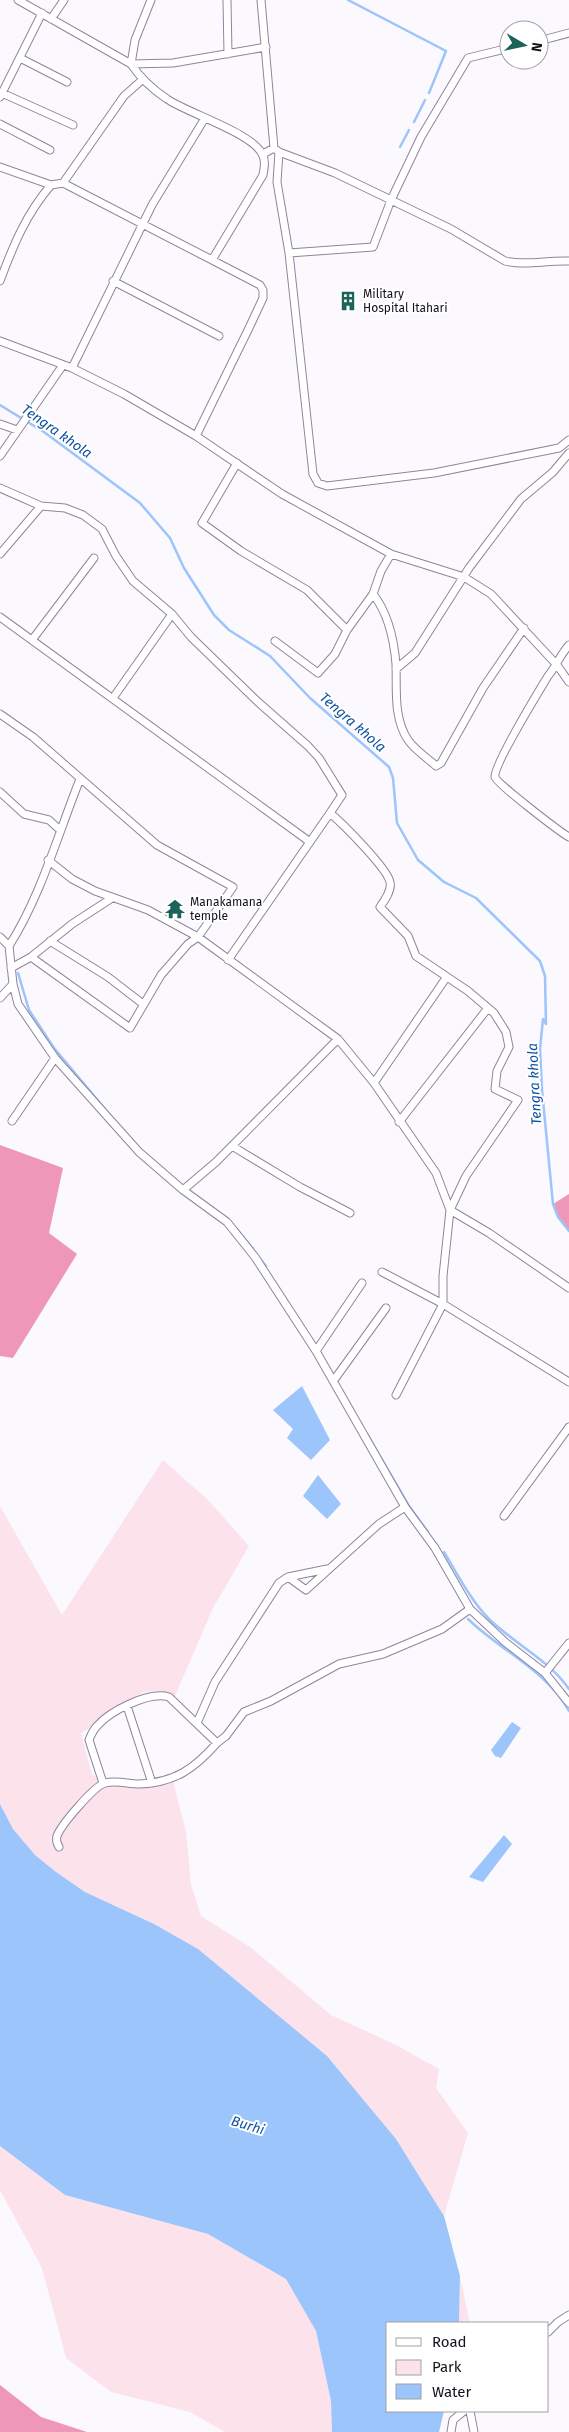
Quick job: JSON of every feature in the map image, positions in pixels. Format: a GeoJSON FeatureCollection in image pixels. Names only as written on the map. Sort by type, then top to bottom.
{"type":"FeatureCollection","features":[{"type":"Feature","properties":{"kind":"street"},"geometry":{"type":"LineString","coordinates":[[18,0],[131,64],[142,80],[168,100],[226,127],[255,145],[263,154],[265,164],[263,175],[212,260]]}},
{"type":"Feature","properties":{"kind":"street"},"geometry":{"type":"LineString","coordinates":[[52,19],[64,0]]}},
{"type":"Feature","properties":{"kind":"street"},"geometry":{"type":"LineString","coordinates":[[227,0],[228,54]]}},
{"type":"Feature","properties":{"kind":"street"},"geometry":{"type":"LineString","coordinates":[[261,0],[276,150],[277,182],[289,253],[313,474],[322,486],[434,473],[559,448],[569,440]]}},
{"type":"Feature","properties":{"kind":"street"},"geometry":{"type":"LineString","coordinates":[[131,64],[135,40],[147,2]]}},
{"type":"Feature","properties":{"kind":"street"},"geometry":{"type":"LineString","coordinates":[[42,13],[1,94],[73,125]]}},
{"type":"Feature","properties":{"kind":"street"},"geometry":{"type":"LineString","coordinates":[[549,38],[569,33]]}},
{"type":"Feature","properties":{"kind":"street"},"geometry":{"type":"LineString","coordinates":[[131,64],[172,63],[266,47]]}},
{"type":"Feature","properties":{"kind":"street"},"geometry":{"type":"LineString","coordinates":[[289,253],[373,248],[391,200],[426,130],[468,58],[499,50]]}},
{"type":"Feature","properties":{"kind":"street"},"geometry":{"type":"LineString","coordinates":[[20,58],[67,82]]}},
{"type":"Feature","properties":{"kind":"street"},"geometry":{"type":"LineString","coordinates":[[64,183],[124,96],[142,80]]}},
{"type":"Feature","properties":{"kind":"street"},"geometry":{"type":"LineString","coordinates":[[72,368],[142,225],[205,118]]}},
{"type":"Feature","properties":{"kind":"street"},"geometry":{"type":"LineString","coordinates":[[0,124],[50,150]]}},
{"type":"Feature","properties":{"kind":"street"},"geometry":{"type":"LineString","coordinates":[[263,154],[276,150],[335,172],[451,229],[505,261],[514,263],[552,260],[569,261]]}},
{"type":"Feature","properties":{"kind":"street"},"geometry":{"type":"LineString","coordinates":[[0,167],[50,185],[64,183],[260,285],[264,290],[249,328],[196,436]]}},
{"type":"Feature","properties":{"kind":"street"},"geometry":{"type":"LineString","coordinates":[[0,281],[13,246],[28,214],[50,185]]}},
{"type":"Feature","properties":{"kind":"street"},"geometry":{"type":"LineString","coordinates":[[113,282],[219,336]]}},
{"type":"Feature","properties":{"kind":"street"},"geometry":{"type":"LineString","coordinates":[[0,341],[72,368],[124,394],[196,436],[282,494],[392,554],[464,577],[490,594],[524,628],[557,665],[569,682]]}},
{"type":"Feature","properties":{"kind":"street"},"geometry":{"type":"LineString","coordinates":[[0,456],[63,365]]}},
{"type":"Feature","properties":{"kind":"street"},"geometry":{"type":"LineString","coordinates":[[0,424],[17,430]]}},
{"type":"Feature","properties":{"kind":"street"},"geometry":{"type":"LineString","coordinates":[[396,669],[415,653],[464,577],[522,499],[553,472],[569,453]]}},
{"type":"Feature","properties":{"kind":"street"},"geometry":{"type":"LineString","coordinates":[[236,463],[202,523],[241,551],[307,590],[347,630]]}},
{"type":"Feature","properties":{"kind":"street"},"geometry":{"type":"LineString","coordinates":[[0,488],[41,506],[65,508],[83,515],[102,529],[116,556],[134,581],[172,614],[191,637],[319,758],[342,795],[228,960]]}},
{"type":"Feature","properties":{"kind":"street"},"geometry":{"type":"LineString","coordinates":[[0,554],[41,506]]}},
{"type":"Feature","properties":{"kind":"street"},"geometry":{"type":"LineString","coordinates":[[275,641],[318,673],[335,654],[347,630],[374,594],[381,571],[392,554]]}},
{"type":"Feature","properties":{"kind":"street"},"geometry":{"type":"LineString","coordinates":[[32,640],[94,558]]}},
{"type":"Feature","properties":{"kind":"street"},"geometry":{"type":"LineString","coordinates":[[374,594],[382,606],[391,634],[396,669],[397,700],[403,730],[408,740],[436,766],[441,763],[482,688],[524,628]]}},
{"type":"Feature","properties":{"kind":"street"},"geometry":{"type":"LineString","coordinates":[[113,698],[172,614]]}},
{"type":"Feature","properties":{"kind":"street"},"geometry":{"type":"LineString","coordinates":[[0,617],[310,842]]}},
{"type":"Feature","properties":{"kind":"street"},"geometry":{"type":"LineString","coordinates":[[569,644],[560,655],[557,665],[548,676],[503,754],[494,775],[496,781],[502,786],[569,837]]}},
{"type":"Feature","properties":{"kind":"street"},"geometry":{"type":"LineString","coordinates":[[0,714],[33,737],[157,845],[233,887],[198,937],[188,944],[169,964],[130,1028],[31,957]]}},
{"type":"Feature","properties":{"kind":"street"},"geometry":{"type":"LineString","coordinates":[[80,779],[18,932],[9,946],[13,984],[18,1004],[55,1058],[138,1152],[183,1190],[227,1222],[255,1257],[334,1380],[406,1507],[435,1548],[470,1609],[505,1642],[548,1670],[569,1703]]}},
{"type":"Feature","properties":{"kind":"street"},"geometry":{"type":"LineString","coordinates":[[0,792],[24,814],[48,820],[60,830]]}},
{"type":"Feature","properties":{"kind":"street"},"geometry":{"type":"LineString","coordinates":[[330,813],[343,824],[386,872],[391,883],[388,894],[380,907],[408,936],[416,956],[468,991],[494,1013],[506,1032],[509,1046],[497,1071],[495,1089],[518,1100],[466,1176],[450,1210],[443,1276],[443,1304],[396,1394]]}},
{"type":"Feature","properties":{"kind":"street"},"geometry":{"type":"LineString","coordinates":[[48,860],[72,879],[112,898],[148,910],[198,937],[338,1039],[374,1083],[436,1174],[450,1210],[489,1233],[569,1288]]}},
{"type":"Feature","properties":{"kind":"street"},"geometry":{"type":"LineString","coordinates":[[11,968],[31,957],[50,941],[112,898]]}},
{"type":"Feature","properties":{"kind":"street"},"geometry":{"type":"LineString","coordinates":[[0,937],[9,946]]}},
{"type":"Feature","properties":{"kind":"street"},"geometry":{"type":"LineString","coordinates":[[50,941],[108,977],[143,1004]]}},
{"type":"Feature","properties":{"kind":"street"},"geometry":{"type":"LineString","coordinates":[[374,1083],[446,978]]}},
{"type":"Feature","properties":{"kind":"street"},"geometry":{"type":"LineString","coordinates":[[0,998],[13,984]]}},
{"type":"Feature","properties":{"kind":"street"},"geometry":{"type":"LineString","coordinates":[[399,1122],[488,1008]]}},
{"type":"Feature","properties":{"kind":"street"},"geometry":{"type":"LineString","coordinates":[[183,1190],[232,1146],[338,1039]]}},
{"type":"Feature","properties":{"kind":"street"},"geometry":{"type":"LineString","coordinates":[[12,1121],[55,1058]]}},
{"type":"Feature","properties":{"kind":"street"},"geometry":{"type":"LineString","coordinates":[[232,1146],[300,1187],[350,1213]]}},
{"type":"Feature","properties":{"kind":"street"},"geometry":{"type":"LineString","coordinates":[[382,1272],[443,1304],[569,1382]]}},
{"type":"Feature","properties":{"kind":"street"},"geometry":{"type":"LineString","coordinates":[[316,1351],[362,1283]]}},
{"type":"Feature","properties":{"kind":"street"},"geometry":{"type":"LineString","coordinates":[[334,1380],[386,1308]]}},
{"type":"Feature","properties":{"kind":"street"},"geometry":{"type":"LineString","coordinates":[[504,1516],[569,1426]]}},
{"type":"Feature","properties":{"kind":"street"},"geometry":{"type":"LineString","coordinates":[[288,1577],[306,1590],[379,1524],[406,1507]]}},
{"type":"Feature","properties":{"kind":"street"},"geometry":{"type":"LineString","coordinates":[[197,1723],[215,1682],[279,1583],[288,1577],[328,1569]]}},
{"type":"Feature","properties":{"kind":"street"},"geometry":{"type":"LineString","coordinates":[[59,1847],[56,1842],[58,1834],[66,1822],[103,1784],[116,1781],[131,1784],[152,1783],[180,1775],[198,1764],[226,1736],[244,1712],[270,1701],[339,1664],[384,1654],[442,1630],[470,1609]]}},
{"type":"Feature","properties":{"kind":"street"},"geometry":{"type":"LineString","coordinates":[[548,1670],[569,1644]]}},
{"type":"Feature","properties":{"kind":"street"},"geometry":{"type":"LineString","coordinates":[[103,1784],[90,1740],[95,1727],[143,1698],[164,1695],[169,1697],[217,1743]]}},
{"type":"Feature","properties":{"kind":"street"},"geometry":{"type":"LineString","coordinates":[[127,1706],[152,1783]]}},
{"type":"Feature","properties":{"kind":"street"},"geometry":{"type":"LineString","coordinates":[[549,2331],[569,2315]]}},
{"type":"Feature","properties":{"kind":"street"},"geometry":{"type":"LineString","coordinates":[[451,2432],[453,2420],[463,2412]]}},
{"type":"Feature","properties":{"kind":"street"},"geometry":{"type":"LineString","coordinates":[[470,2412],[474,2432]]}},
{"type":"Feature","properties":{"kind":"green space"},"geometry":{"type":"Polygon","coordinates":[[[163,1460],[208,1500],[249,1546],[213,1608],[175,1696],[157,1691],[143,1692],[111,1716],[81,1733],[92,1775],[128,1786],[173,1781],[186,1832],[191,1885],[201,1916],[250,1947],[331,2015],[396,2045],[439,2069],[436,2088],[468,2133],[444,2216],[396,2139],[327,2056],[154,1924],[85,1892],[56,1872],[35,1855],[13,1829],[0,1804],[0,1506],[62,1615],[163,1460]]]}},
{"type":"Feature","properties":{"kind":"green space"},"geometry":{"type":"Polygon","coordinates":[[[0,2146],[65,2195],[208,2234],[286,2279],[316,2331],[331,2401],[332,2432],[225,2432],[190,2412],[111,2392],[66,2358],[42,2268],[0,2190],[0,2146]]]}},
{"type":"Feature","properties":{"kind":"green space"},"geometry":{"type":"Polygon","coordinates":[[[460,2277],[470,2322],[459,2322],[460,2277]]]}},
{"type":"Feature","properties":{"kind":"shaded area"},"geometry":{"type":"Polygon","coordinates":[[[0,1145],[63,1168],[49,1233],[77,1254],[13,1358],[0,1356],[0,1145]]]}},
{"type":"Feature","properties":{"kind":"shaded area"},"geometry":{"type":"Polygon","coordinates":[[[569,1194],[569,1231],[558,1217],[553,1204],[569,1194]]]}},
{"type":"Feature","properties":{"kind":"shaded area"},"geometry":{"type":"Polygon","coordinates":[[[0,2385],[41,2417],[87,2432],[0,2432],[0,2385]]]}},
{"type":"Feature","properties":{"kind":"water"},"geometry":{"type":"Polygon","coordinates":[[[302,1386],[330,1440],[311,1460],[287,1438],[293,1429],[273,1410],[302,1386]]]}},
{"type":"Feature","properties":{"kind":"water"},"geometry":{"type":"Polygon","coordinates":[[[318,1475],[341,1504],[327,1519],[303,1496],[318,1475]]]}},
{"type":"Feature","properties":{"kind":"water"},"geometry":{"type":"Polygon","coordinates":[[[512,1722],[521,1728],[501,1758],[495,1756],[491,1750],[512,1722]]]}},
{"type":"Feature","properties":{"kind":"water","name":"Burhi"},"geometry":{"type":"Polygon","coordinates":[[[0,1804],[13,1829],[35,1855],[56,1872],[85,1892],[154,1924],[198,1949],[327,2056],[396,2139],[444,2216],[460,2276],[459,2322],[386,2322],[386,2412],[444,2412],[439,2432],[332,2432],[331,2401],[316,2331],[286,2279],[208,2234],[65,2195],[0,2146],[0,1804]]]}},
{"type":"Feature","properties":{"kind":"water"},"geometry":{"type":"Polygon","coordinates":[[[504,1835],[512,1844],[483,1882],[469,1877],[504,1835]]]}},
{"type":"Feature","properties":{"kind":"waterway"},"geometry":{"type":"LineString","coordinates":[[348,0],[446,51],[429,93]]}},
{"type":"Feature","properties":{"kind":"waterway"},"geometry":{"type":"LineString","coordinates":[[414,122],[425,100]]}},
{"type":"Feature","properties":{"kind":"waterway"},"geometry":{"type":"LineString","coordinates":[[400,147],[409,130]]}},
{"type":"Feature","properties":{"kind":"waterway","name":"Tengra khola"},"geometry":{"type":"LineString","coordinates":[[0,405],[44,432],[140,503],[170,538],[184,568],[214,615],[229,630],[270,656],[310,698],[389,767],[393,778],[397,823],[418,860],[444,882],[476,898],[540,961],[545,976],[546,1024],[543,1019],[540,1049],[542,1090],[553,1204],[558,1217],[569,1231]]}},
{"type":"Feature","properties":{"kind":"waterway"},"geometry":{"type":"LineString","coordinates":[[18,973],[29,1010],[54,1048],[105,1109]]}},
{"type":"Feature","properties":{"kind":"waterway"},"geometry":{"type":"LineString","coordinates":[[236,1228],[253,1249]]}},
{"type":"Feature","properties":{"kind":"waterway"},"geometry":{"type":"LineString","coordinates":[[261,1260],[266,1266]]}},
{"type":"Feature","properties":{"kind":"waterway"},"geometry":{"type":"LineString","coordinates":[[367,1434],[409,1506],[428,1532]]}},
{"type":"Feature","properties":{"kind":"waterway"},"geometry":{"type":"LineString","coordinates":[[444,1552],[465,1588],[483,1613],[500,1629],[552,1669],[569,1689]]}},
{"type":"Feature","properties":{"kind":"waterway"},"geometry":{"type":"LineString","coordinates":[[468,1619],[536,1672],[569,1711]]}},
{"type":"Feature","properties":{"kind":"place","name":"Military Hospital Itahari"},"geometry":{"type":"Point","coordinates":[348,301]}},
{"type":"Feature","properties":{"kind":"place","name":"Manakamana temple"},"geometry":{"type":"Point","coordinates":[175,909]}}]}
